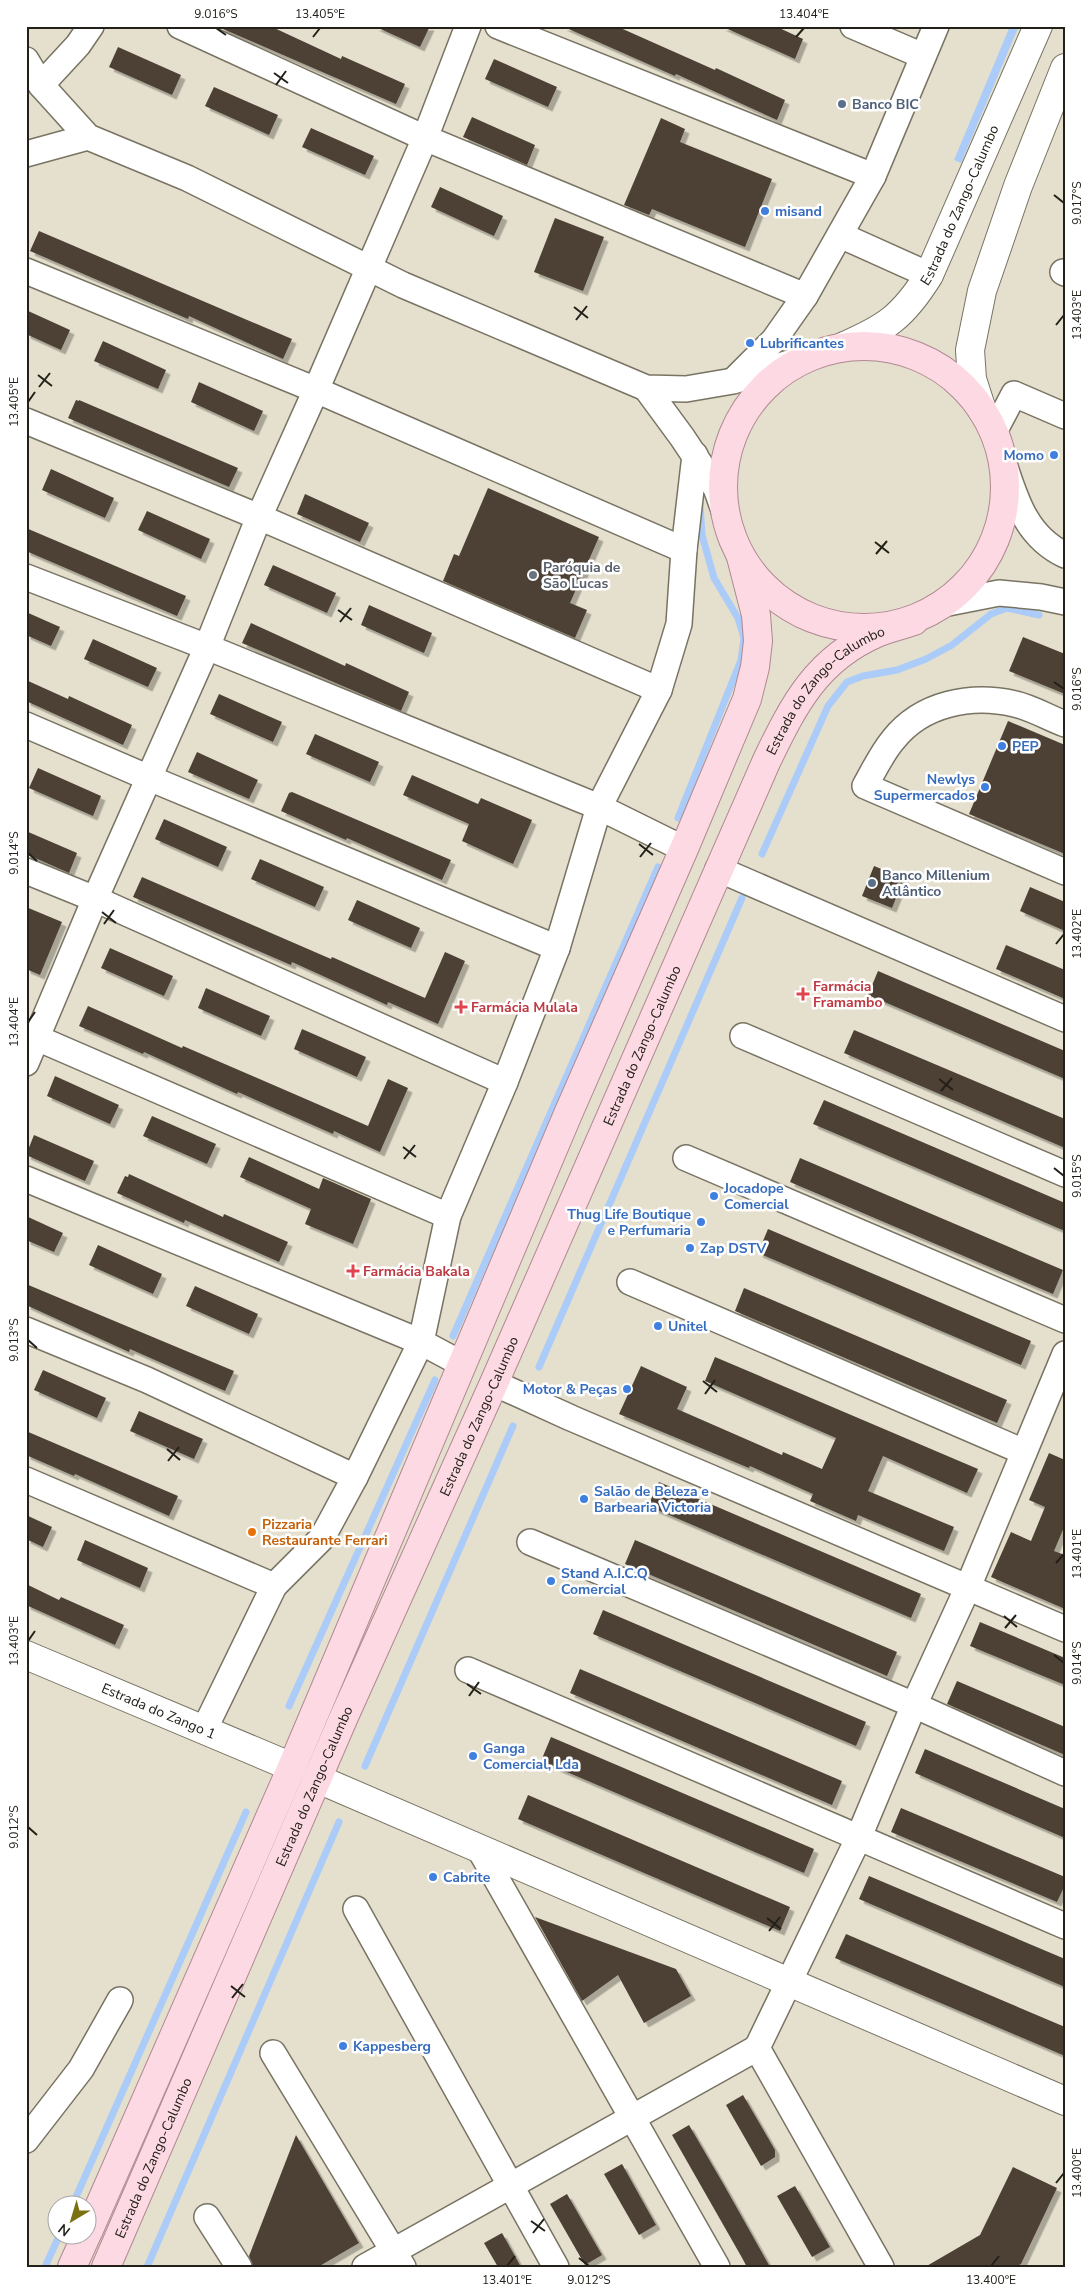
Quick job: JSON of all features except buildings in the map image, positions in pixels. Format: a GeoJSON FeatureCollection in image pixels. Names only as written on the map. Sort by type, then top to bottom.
{"type":"FeatureCollection","features":[{"type":"Feature","properties":{"kind":"main road"},"geometry":{"type":"LineString","coordinates":[[842,347],[882,347],[921,358],[955,380],[988,421],[1004,464],[1004,501],[997,537],[977,574],[948,603],[914,620],[877,629],[844,627],[813,619],[779,599],[761,583],[741,558],[725,514],[723,476],[730,439],[748,406],[773,378],[805,358],[842,347]]}},
{"type":"Feature","properties":{"kind":"main road","name":"Estrada do Zango-Calumbo"},"geometry":{"type":"LineString","coordinates":[[98,2209],[292,1768],[462,1364],[747,699],[755,667],[758,641],[756,615],[741,558]]}},
{"type":"Feature","properties":{"kind":"main road","name":"Estrada do Zango-Calumbo"},"geometry":{"type":"LineString","coordinates":[[106,2267],[343,1719],[494,1383],[766,760],[804,690],[825,667],[846,650],[877,633],[914,620]]}},
{"type":"Feature","properties":{"kind":"main road"},"geometry":{"type":"LineString","coordinates":[[72,2267],[81,2246]]}},
{"type":"Feature","properties":{"kind":"street"},"geometry":{"type":"LineString","coordinates":[[41,85],[78,45],[91,26]]}},
{"type":"Feature","properties":{"kind":"street"},"geometry":{"type":"LineString","coordinates":[[180,26],[425,138],[806,296]]}},
{"type":"Feature","properties":{"kind":"street"},"geometry":{"type":"LineString","coordinates":[[26,1063],[95,899],[207,647],[259,517],[369,270],[425,138],[468,26]]}},
{"type":"Feature","properties":{"kind":"street"},"geometry":{"type":"LineString","coordinates":[[498,26],[873,176]]}},
{"type":"Feature","properties":{"kind":"street"},"geometry":{"type":"LineString","coordinates":[[853,26],[924,56]]}},
{"type":"Feature","properties":{"kind":"street"},"geometry":{"type":"LineString","coordinates":[[733,381],[774,340],[806,296],[873,176],[936,26]]}},
{"type":"Feature","properties":{"kind":"street","name":"Estrada do Zango-Calumbo"},"geometry":{"type":"LineString","coordinates":[[842,347],[870,335],[893,321],[912,301],[928,275],[1038,26]]}},
{"type":"Feature","properties":{"kind":"street"},"geometry":{"type":"LineString","coordinates":[[26,60],[41,85],[88,137],[187,178],[369,270],[646,388],[686,389],[733,381],[805,358]]}},
{"type":"Feature","properties":{"kind":"street"},"geometry":{"type":"LineString","coordinates":[[1065,68],[1018,186],[982,292],[970,350],[972,379],[988,421],[1014,394],[1065,416]]}},
{"type":"Feature","properties":{"kind":"street"},"geometry":{"type":"LineString","coordinates":[[26,154],[88,137]]}},
{"type":"Feature","properties":{"kind":"street"},"geometry":{"type":"LineString","coordinates":[[840,235],[928,275]]}},
{"type":"Feature","properties":{"kind":"street"},"geometry":{"type":"LineString","coordinates":[[26,271],[316,390],[684,550]]}},
{"type":"Feature","properties":{"kind":"street"},"geometry":{"type":"LineString","coordinates":[[646,388],[695,455],[716,488],[725,514]]}},
{"type":"Feature","properties":{"kind":"street"},"geometry":{"type":"LineString","coordinates":[[26,421],[259,517],[659,690]]}},
{"type":"Feature","properties":{"kind":"street"},"geometry":{"type":"LineString","coordinates":[[204,1730],[274,1586],[322,1538],[355,1477],[421,1342],[448,1216],[505,1082],[557,948],[599,807],[659,690],[679,624],[684,550],[695,455]]}},
{"type":"Feature","properties":{"kind":"street"},"geometry":{"type":"LineString","coordinates":[[1004,464],[1018,504],[1039,539],[1065,555]]}},
{"type":"Feature","properties":{"kind":"street"},"geometry":{"type":"LineString","coordinates":[[26,577],[207,647],[599,807],[684,849]]}},
{"type":"Feature","properties":{"kind":"street"},"geometry":{"type":"LineString","coordinates":[[948,603],[999,593],[1041,597],[1065,602]]}},
{"type":"Feature","properties":{"kind":"street"},"geometry":{"type":"LineString","coordinates":[[1065,724],[1015,704],[957,701],[930,710],[905,727],[883,754],[866,786],[1065,872]]}},
{"type":"Feature","properties":{"kind":"street"},"geometry":{"type":"LineString","coordinates":[[26,724],[149,778],[557,948]]}},
{"type":"Feature","properties":{"kind":"street"},"geometry":{"type":"LineString","coordinates":[[718,869],[1065,1019]]}},
{"type":"Feature","properties":{"kind":"street"},"geometry":{"type":"LineString","coordinates":[[26,871],[95,899],[505,1082]]}},
{"type":"Feature","properties":{"kind":"street"},"geometry":{"type":"LineString","coordinates":[[743,1036],[1065,1174]]}},
{"type":"Feature","properties":{"kind":"street"},"geometry":{"type":"LineString","coordinates":[[37,1038],[448,1216]]}},
{"type":"Feature","properties":{"kind":"street"},"geometry":{"type":"LineString","coordinates":[[686,1158],[1065,1320]]}},
{"type":"Feature","properties":{"kind":"street"},"geometry":{"type":"LineString","coordinates":[[26,1179],[421,1342],[462,1364]]}},
{"type":"Feature","properties":{"kind":"street"},"geometry":{"type":"LineString","coordinates":[[630,1282],[1024,1452]]}},
{"type":"Feature","properties":{"kind":"street"},"geometry":{"type":"LineString","coordinates":[[26,1330],[147,1380],[355,1477]]}},
{"type":"Feature","properties":{"kind":"street"},"geometry":{"type":"LineString","coordinates":[[365,2267],[398,2258],[510,2185],[757,2048],[858,1839],[914,1705],[968,1587],[1065,1354]]}},
{"type":"Feature","properties":{"kind":"street"},"geometry":{"type":"LineString","coordinates":[[494,1383],[571,1418],[1065,1629]]}},
{"type":"Feature","properties":{"kind":"street"},"geometry":{"type":"LineString","coordinates":[[26,1480],[274,1586]]}},
{"type":"Feature","properties":{"kind":"street"},"geometry":{"type":"LineString","coordinates":[[530,1542],[914,1705],[1065,1773]]}},
{"type":"Feature","properties":{"kind":"street","name":"Estrada do Zango 1"},"geometry":{"type":"LineString","coordinates":[[26,1655],[292,1768]]}},
{"type":"Feature","properties":{"kind":"street"},"geometry":{"type":"LineString","coordinates":[[468,1670],[858,1839],[1065,1926]]}},
{"type":"Feature","properties":{"kind":"street"},"geometry":{"type":"LineString","coordinates":[[318,1779],[1065,2101]]}},
{"type":"Feature","properties":{"kind":"street"},"geometry":{"type":"LineString","coordinates":[[479,1848],[717,2267]]}},
{"type":"Feature","properties":{"kind":"street"},"geometry":{"type":"LineString","coordinates":[[356,1909],[556,2267]]}},
{"type":"Feature","properties":{"kind":"street"},"geometry":{"type":"LineString","coordinates":[[26,2140],[81,2070],[120,2000]]}},
{"type":"Feature","properties":{"kind":"street"},"geometry":{"type":"LineString","coordinates":[[757,2048],[881,2267]]}},
{"type":"Feature","properties":{"kind":"street"},"geometry":{"type":"LineString","coordinates":[[273,2053],[398,2258]]}},
{"type":"Feature","properties":{"kind":"street"},"geometry":{"type":"LineString","coordinates":[[206,2217],[238,2267]]}},
{"type":"Feature","properties":{"kind":"water"},"geometry":{"type":"Polygon","coordinates":[[[1010,26],[1019,26],[961,163],[954,160],[1010,26]]]}},
{"type":"Feature","properties":{"kind":"waterway"},"geometry":{"type":"LineString","coordinates":[[678,818],[741,660],[744,638],[738,618],[714,578],[702,535],[700,505]]}},
{"type":"Feature","properties":{"kind":"waterway"},"geometry":{"type":"LineString","coordinates":[[762,854],[828,706],[847,682],[863,676],[897,670],[926,659],[952,645],[991,614],[1007,608],[1039,615]]}},
{"type":"Feature","properties":{"kind":"waterway"},"geometry":{"type":"LineString","coordinates":[[453,1336],[658,867]]}},
{"type":"Feature","properties":{"kind":"waterway"},"geometry":{"type":"LineString","coordinates":[[539,1367],[742,898]]}},
{"type":"Feature","properties":{"kind":"waterway"},"geometry":{"type":"LineString","coordinates":[[289,1706],[435,1380]]}},
{"type":"Feature","properties":{"kind":"waterway"},"geometry":{"type":"LineString","coordinates":[[365,1766],[513,1426]]}},
{"type":"Feature","properties":{"kind":"waterway"},"geometry":{"type":"LineString","coordinates":[[76,2196],[246,1812]]}},
{"type":"Feature","properties":{"kind":"waterway"},"geometry":{"type":"LineString","coordinates":[[147,2267],[339,1822]]}},
{"type":"Feature","properties":{"kind":"waterway"},"geometry":{"type":"LineString","coordinates":[[45,2267],[54,2246]]}},
{"type":"Feature","properties":{"kind":"place","name":"Banco BIC"},"geometry":{"type":"Point","coordinates":[842,104]}},
{"type":"Feature","properties":{"kind":"place","name":"misand"},"geometry":{"type":"Point","coordinates":[765,211]}},
{"type":"Feature","properties":{"kind":"place","name":"Lubrificantes"},"geometry":{"type":"Point","coordinates":[750,343]}},
{"type":"Feature","properties":{"kind":"place","name":"Momo"},"geometry":{"type":"Point","coordinates":[1054,455]}},
{"type":"Feature","properties":{"kind":"place","name":"Paróquia de São Lucas"},"geometry":{"type":"Point","coordinates":[533,575]}},
{"type":"Feature","properties":{"kind":"place","name":"PEP"},"geometry":{"type":"Point","coordinates":[1002,746]}},
{"type":"Feature","properties":{"kind":"place","name":"Newlys Supermercados"},"geometry":{"type":"Point","coordinates":[985,787]}},
{"type":"Feature","properties":{"kind":"place","name":"Banco Millenium Atlântico"},"geometry":{"type":"Point","coordinates":[872,883]}},
{"type":"Feature","properties":{"kind":"place","name":"Farmácia Framambo"},"geometry":{"type":"Point","coordinates":[803,994]}},
{"type":"Feature","properties":{"kind":"place","name":"Farmácia Mulala"},"geometry":{"type":"Point","coordinates":[461,1007]}},
{"type":"Feature","properties":{"kind":"place","name":"Jocadope Comercial"},"geometry":{"type":"Point","coordinates":[714,1196]}},
{"type":"Feature","properties":{"kind":"place","name":"Thug Life Boutique e Perfumaria"},"geometry":{"type":"Point","coordinates":[701,1222]}},
{"type":"Feature","properties":{"kind":"place","name":"Zap DSTV"},"geometry":{"type":"Point","coordinates":[690,1248]}},
{"type":"Feature","properties":{"kind":"place","name":"Farmácia Bakala"},"geometry":{"type":"Point","coordinates":[353,1271]}},
{"type":"Feature","properties":{"kind":"place","name":"Unitel"},"geometry":{"type":"Point","coordinates":[658,1326]}},
{"type":"Feature","properties":{"kind":"place","name":"Motor & Peças"},"geometry":{"type":"Point","coordinates":[627,1389]}},
{"type":"Feature","properties":{"kind":"place","name":"Salão de Beleza e Barbearia Victoria"},"geometry":{"type":"Point","coordinates":[584,1499]}},
{"type":"Feature","properties":{"kind":"place","name":"Pizzaria Restaurante Ferrari"},"geometry":{"type":"Point","coordinates":[252,1532]}},
{"type":"Feature","properties":{"kind":"place","name":"Stand A.I.C.Q Comercial"},"geometry":{"type":"Point","coordinates":[551,1581]}},
{"type":"Feature","properties":{"kind":"place","name":"Ganga Comercial, Lda"},"geometry":{"type":"Point","coordinates":[473,1756]}},
{"type":"Feature","properties":{"kind":"place","name":"Cabrite"},"geometry":{"type":"Point","coordinates":[433,1877]}},
{"type":"Feature","properties":{"kind":"place","name":"Kappesberg"},"geometry":{"type":"Point","coordinates":[343,2046]}}]}
